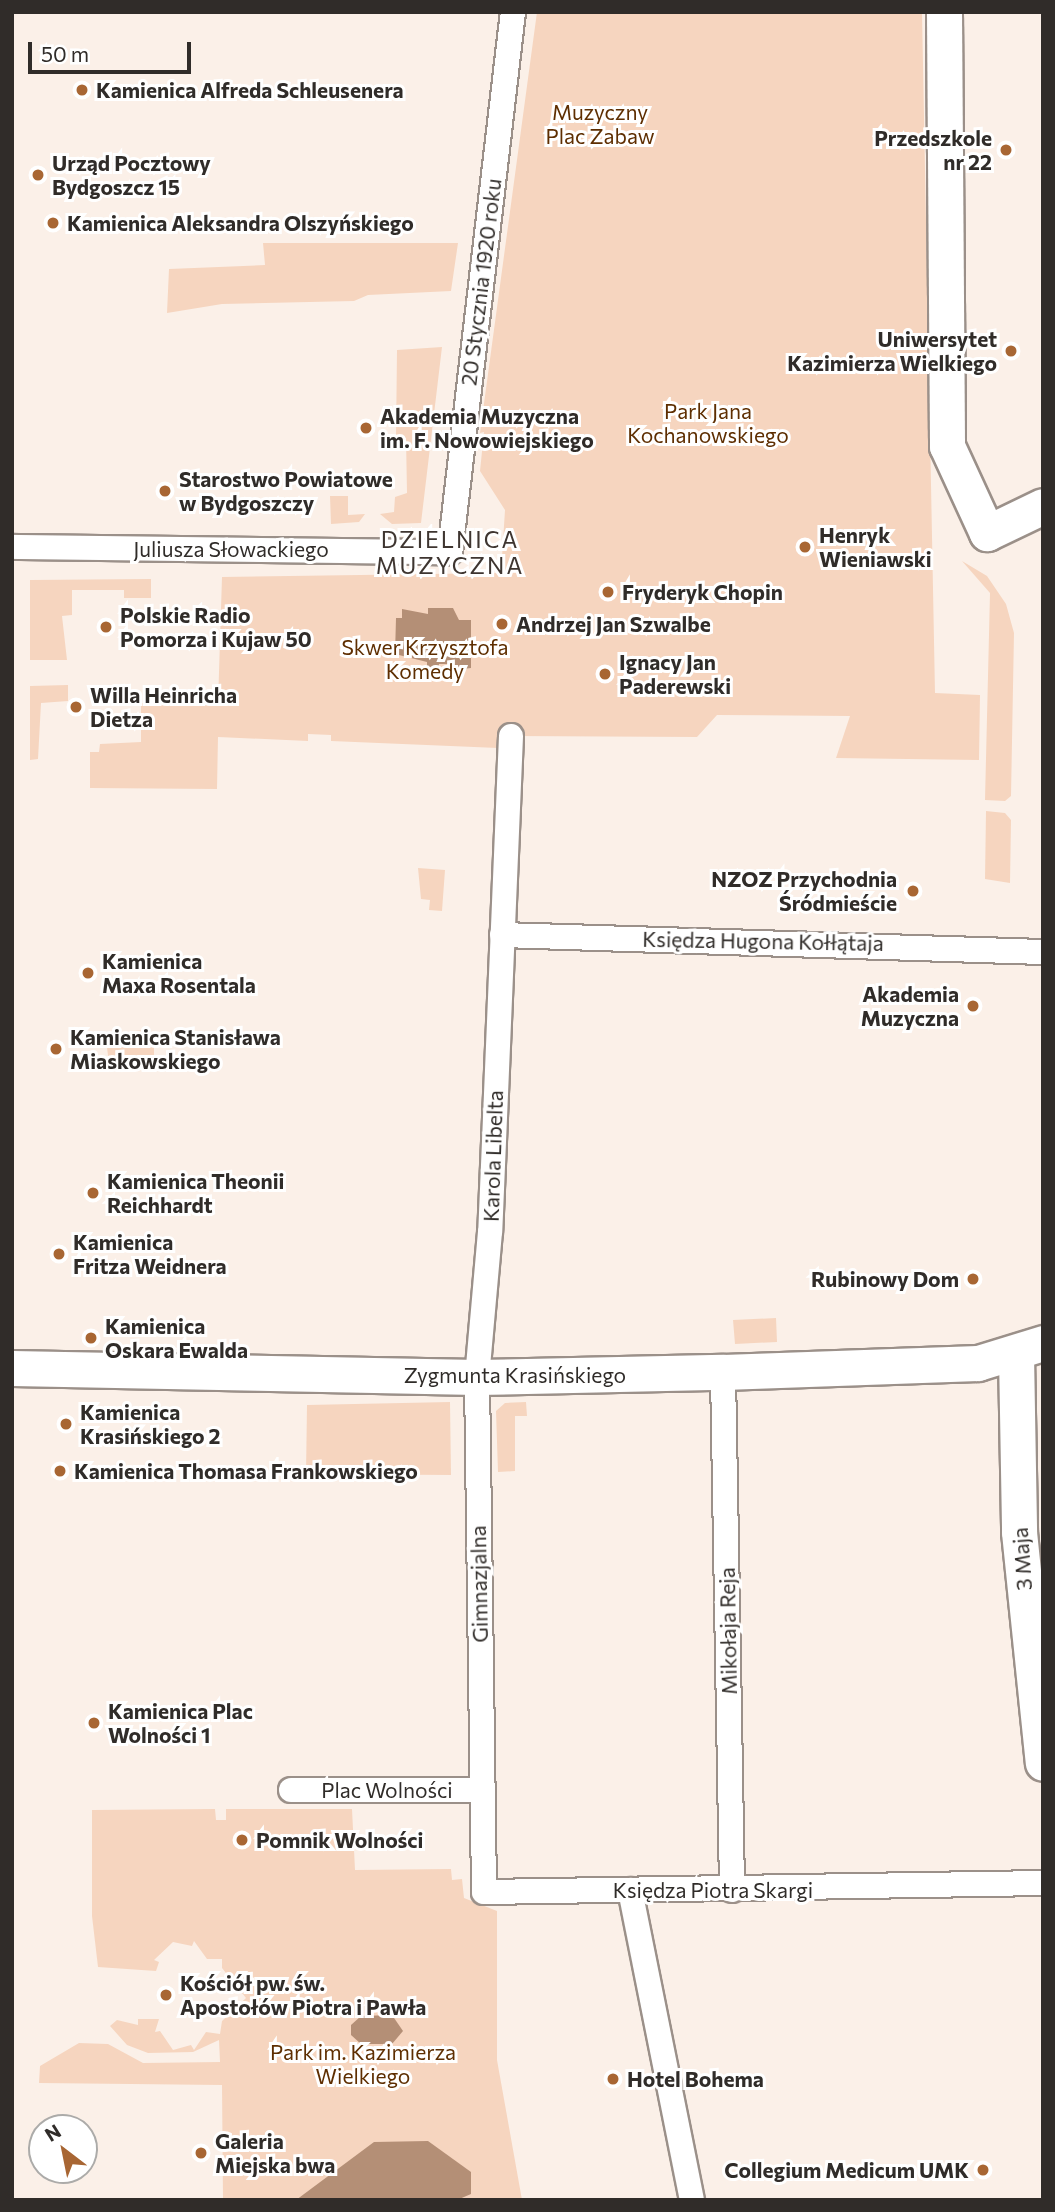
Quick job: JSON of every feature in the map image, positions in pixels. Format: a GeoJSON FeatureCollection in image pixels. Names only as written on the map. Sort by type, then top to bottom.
{"type":"FeatureCollection","features":[{"type":"Feature","properties":{"kind":"street","name":"20 Stycznia 1920 roku"},"geometry":{"type":"LineString","coordinates":[[450,552],[513,12]]}},
{"type":"Feature","properties":{"kind":"street"},"geometry":{"type":"LineString","coordinates":[[944,12],[945,434],[950,460],[987,533],[1043,506]]}},
{"type":"Feature","properties":{"kind":"street","name":"Juliusza Słowackiego"},"geometry":{"type":"LineString","coordinates":[[12,547],[450,552]]}},
{"type":"Feature","properties":{"kind":"street","name":"Karola Libelta"},"geometry":{"type":"LineString","coordinates":[[477,1377],[490,1232],[511,736]]}},
{"type":"Feature","properties":{"kind":"street","name":"Księdza Hugona Kołłątaja"},"geometry":{"type":"LineString","coordinates":[[502,935],[1034,951]]}},
{"type":"Feature","properties":{"kind":"street","name":"Zygmunta Krasińskiego"},"geometry":{"type":"LineString","coordinates":[[12,1368],[477,1377],[978,1363],[1029,1348]]}},
{"type":"Feature","properties":{"kind":"street","name":"3 Maja"},"geometry":{"type":"LineString","coordinates":[[1029,1348],[1019,1532],[1043,1763]]}},
{"type":"Feature","properties":{"kind":"street","name":"Mikołaja Reja"},"geometry":{"type":"LineString","coordinates":[[723,1372],[732,1890]]}},
{"type":"Feature","properties":{"kind":"street","name":"Gimnazjalna"},"geometry":{"type":"LineString","coordinates":[[477,1377],[482,1790]]}},
{"type":"Feature","properties":{"kind":"street","name":"Plac Wolności"},"geometry":{"type":"LineString","coordinates":[[291,1790],[482,1790]]}},
{"type":"Feature","properties":{"kind":"street","name":"Księdza Piotra Skargi"},"geometry":{"type":"LineString","coordinates":[[482,1790],[484,1892],[1043,1883]]}},
{"type":"Feature","properties":{"kind":"street"},"geometry":{"type":"LineString","coordinates":[[630,1889],[692,2200]]}},
{"type":"Feature","properties":{"kind":"green space","name":"Park Jana Kochanowskiego"},"geometry":{"type":"Polygon","coordinates":[[[537,12],[922,12],[935,693],[980,695],[979,760],[836,758],[850,716],[717,715],[697,737],[511,736],[498,748],[331,741],[331,735],[308,734],[308,741],[218,737],[217,789],[90,788],[90,752],[99,752],[100,744],[141,742],[141,703],[218,704],[222,577],[501,573],[505,510],[480,471],[484,432],[480,433],[537,12]]]}},
{"type":"Feature","properties":{"kind":"green space"},"geometry":{"type":"Polygon","coordinates":[[[263,243],[458,243],[451,291],[368,295],[354,301],[222,304],[167,313],[169,269],[265,265],[263,243]]]}},
{"type":"Feature","properties":{"kind":"green space"},"geometry":{"type":"Polygon","coordinates":[[[442,347],[421,523],[392,524],[380,514],[394,512],[395,497],[407,493],[406,438],[396,437],[397,350],[442,347]]]}},
{"type":"Feature","properties":{"kind":"green space"},"geometry":{"type":"Polygon","coordinates":[[[330,496],[348,496],[348,515],[365,514],[359,522],[331,524],[330,496]]]}},
{"type":"Feature","properties":{"kind":"green space"},"geometry":{"type":"Polygon","coordinates":[[[962,561],[987,576],[1006,604],[1014,633],[1011,796],[1005,801],[985,800],[990,593],[962,561]]]}},
{"type":"Feature","properties":{"kind":"green space"},"geometry":{"type":"Polygon","coordinates":[[[151,579],[151,598],[124,598],[124,590],[72,590],[72,615],[62,616],[67,660],[30,660],[30,580],[151,579]]]}},
{"type":"Feature","properties":{"kind":"green space"},"geometry":{"type":"Polygon","coordinates":[[[68,685],[68,701],[41,703],[38,759],[30,760],[30,686],[68,685]]]}},
{"type":"Feature","properties":{"kind":"green space"},"geometry":{"type":"Polygon","coordinates":[[[986,811],[1005,813],[1011,820],[1010,883],[985,879],[986,811]]]}},
{"type":"Feature","properties":{"kind":"green space"},"geometry":{"type":"Polygon","coordinates":[[[418,868],[445,870],[442,911],[429,910],[430,900],[421,899],[418,868]]]}},
{"type":"Feature","properties":{"kind":"green space"},"geometry":{"type":"Polygon","coordinates":[[[146,1030],[154,1036],[154,1062],[109,1063],[106,1040],[110,1033],[146,1030]]]}},
{"type":"Feature","properties":{"kind":"green space"},"geometry":{"type":"Polygon","coordinates":[[[776,1318],[777,1342],[735,1344],[733,1320],[776,1318]]]}},
{"type":"Feature","properties":{"kind":"green space"},"geometry":{"type":"Polygon","coordinates":[[[450,1402],[451,1475],[306,1474],[307,1405],[450,1402]]]}},
{"type":"Feature","properties":{"kind":"green space"},"geometry":{"type":"Polygon","coordinates":[[[526,1402],[527,1416],[515,1416],[515,1471],[498,1472],[496,1411],[505,1403],[526,1402]]]}},
{"type":"Feature","properties":{"kind":"green space","name":"Park im. Kazimierza Wielkiego"},"geometry":{"type":"Polygon","coordinates":[[[215,1809],[216,1820],[226,1820],[226,1809],[352,1809],[355,1870],[451,1869],[452,1880],[462,1879],[464,1898],[497,1911],[497,2060],[522,2200],[223,2200],[222,2085],[39,2083],[40,2066],[79,2043],[108,2044],[143,2063],[220,2062],[219,2040],[193,2052],[148,2053],[127,2045],[110,2026],[117,2020],[138,2025],[138,2019],[159,2019],[155,2032],[160,2031],[173,2050],[191,2045],[194,2050],[206,2032],[220,2034],[222,2021],[246,1998],[222,1968],[222,1959],[207,1959],[194,1941],[192,1946],[173,1942],[154,1960],[159,1962],[156,1971],[98,1967],[92,1916],[92,1810],[215,1809]]]}},
{"type":"Feature","properties":{"kind":"shaded area"},"geometry":{"type":"Polygon","coordinates":[[[428,608],[453,608],[459,620],[471,620],[471,668],[454,670],[454,664],[439,664],[438,670],[427,670],[427,662],[395,654],[396,618],[402,618],[402,609],[428,614],[428,608]]]}},
{"type":"Feature","properties":{"kind":"shaded area"},"geometry":{"type":"Polygon","coordinates":[[[392,2015],[403,2031],[392,2044],[361,2044],[351,2035],[351,2025],[361,2016],[392,2015]]]}},
{"type":"Feature","properties":{"kind":"shaded area"},"geometry":{"type":"Polygon","coordinates":[[[428,2141],[471,2172],[471,2194],[457,2200],[296,2200],[374,2142],[428,2141]]]}},
{"type":"Feature","properties":{"kind":"place","name":"Kamienica Alfreda Schleusenera"},"geometry":{"type":"Point","coordinates":[82,90]}},
{"type":"Feature","properties":{"kind":"place","name":"Przedszkole nr 22"},"geometry":{"type":"Point","coordinates":[1006,150]}},
{"type":"Feature","properties":{"kind":"place","name":"Urząd Pocztowy Bydgoszcz 15"},"geometry":{"type":"Point","coordinates":[38,175]}},
{"type":"Feature","properties":{"kind":"place","name":"Kamienica Aleksandra Olszyńskiego"},"geometry":{"type":"Point","coordinates":[53,223]}},
{"type":"Feature","properties":{"kind":"place","name":"Uniwersytet Kazimierza Wielkiego"},"geometry":{"type":"Point","coordinates":[1011,351]}},
{"type":"Feature","properties":{"kind":"place","name":"Akademia Muzyczna im. F. Nowowiejskiego"},"geometry":{"type":"Point","coordinates":[366,428]}},
{"type":"Feature","properties":{"kind":"place","name":"Starostwo Powiatowe w Bydgoszczy"},"geometry":{"type":"Point","coordinates":[165,491]}},
{"type":"Feature","properties":{"kind":"place","name":"Henryk Wieniawski"},"geometry":{"type":"Point","coordinates":[805,547]}},
{"type":"Feature","properties":{"kind":"place","name":"Fryderyk Chopin"},"geometry":{"type":"Point","coordinates":[608,592]}},
{"type":"Feature","properties":{"kind":"place","name":"Andrzej Jan Szwalbe"},"geometry":{"type":"Point","coordinates":[502,624]}},
{"type":"Feature","properties":{"kind":"place","name":"Polskie Radio Pomorza i Kujaw 50"},"geometry":{"type":"Point","coordinates":[106,627]}},
{"type":"Feature","properties":{"kind":"place","name":"Ignacy Jan Paderewski"},"geometry":{"type":"Point","coordinates":[605,674]}},
{"type":"Feature","properties":{"kind":"place","name":"Willa Heinricha Dietza"},"geometry":{"type":"Point","coordinates":[76,707]}},
{"type":"Feature","properties":{"kind":"place","name":"NZOZ Przychodnia Śródmieście"},"geometry":{"type":"Point","coordinates":[913,891]}},
{"type":"Feature","properties":{"kind":"place","name":"Kamienica Maxa Rosentala"},"geometry":{"type":"Point","coordinates":[88,973]}},
{"type":"Feature","properties":{"kind":"place","name":"Akademia Muzyczna"},"geometry":{"type":"Point","coordinates":[973,1006]}},
{"type":"Feature","properties":{"kind":"place","name":"Kamienica Stanisława Miaskowskiego"},"geometry":{"type":"Point","coordinates":[56,1049]}},
{"type":"Feature","properties":{"kind":"place","name":"Kamienica Theonii Reichhardt"},"geometry":{"type":"Point","coordinates":[93,1193]}},
{"type":"Feature","properties":{"kind":"place","name":"Kamienica Fritza Weidnera"},"geometry":{"type":"Point","coordinates":[59,1254]}},
{"type":"Feature","properties":{"kind":"place","name":"Rubinowy Dom"},"geometry":{"type":"Point","coordinates":[973,1279]}},
{"type":"Feature","properties":{"kind":"place","name":"Kamienica Oskara Ewalda"},"geometry":{"type":"Point","coordinates":[91,1338]}},
{"type":"Feature","properties":{"kind":"place","name":"Kamienica Krasińskiego 2"},"geometry":{"type":"Point","coordinates":[66,1424]}},
{"type":"Feature","properties":{"kind":"place","name":"Kamienica Thomasa Frankowskiego"},"geometry":{"type":"Point","coordinates":[60,1471]}},
{"type":"Feature","properties":{"kind":"place","name":"Kamienica Plac Wolności 1"},"geometry":{"type":"Point","coordinates":[94,1723]}},
{"type":"Feature","properties":{"kind":"place","name":"Pomnik Wolności"},"geometry":{"type":"Point","coordinates":[242,1840]}},
{"type":"Feature","properties":{"kind":"place","name":"Kościół pw. św. Apostołów Piotra i Pawła"},"geometry":{"type":"Point","coordinates":[166,1995]}},
{"type":"Feature","properties":{"kind":"place","name":"Hotel Bohema"},"geometry":{"type":"Point","coordinates":[613,2079]}},
{"type":"Feature","properties":{"kind":"place","name":"Galeria Miejska bwa"},"geometry":{"type":"Point","coordinates":[201,2153]}},
{"type":"Feature","properties":{"kind":"place","name":"Collegium Medicum UMK"},"geometry":{"type":"Point","coordinates":[983,2170]}},
{"type":"Feature","properties":{"kind":"district","name":"DZIELNICA MUZYCZNA"},"geometry":{"type":"Point","coordinates":[450,552]}},
{"type":"Feature","properties":{"kind":"park label","name":"Muzyczny Plac Zabaw"},"geometry":{"type":"Point","coordinates":[600,124]}},
{"type":"Feature","properties":{"kind":"park label","name":"Skwer Krzysztofa Komedy"},"geometry":{"type":"Point","coordinates":[425,659]}}]}
